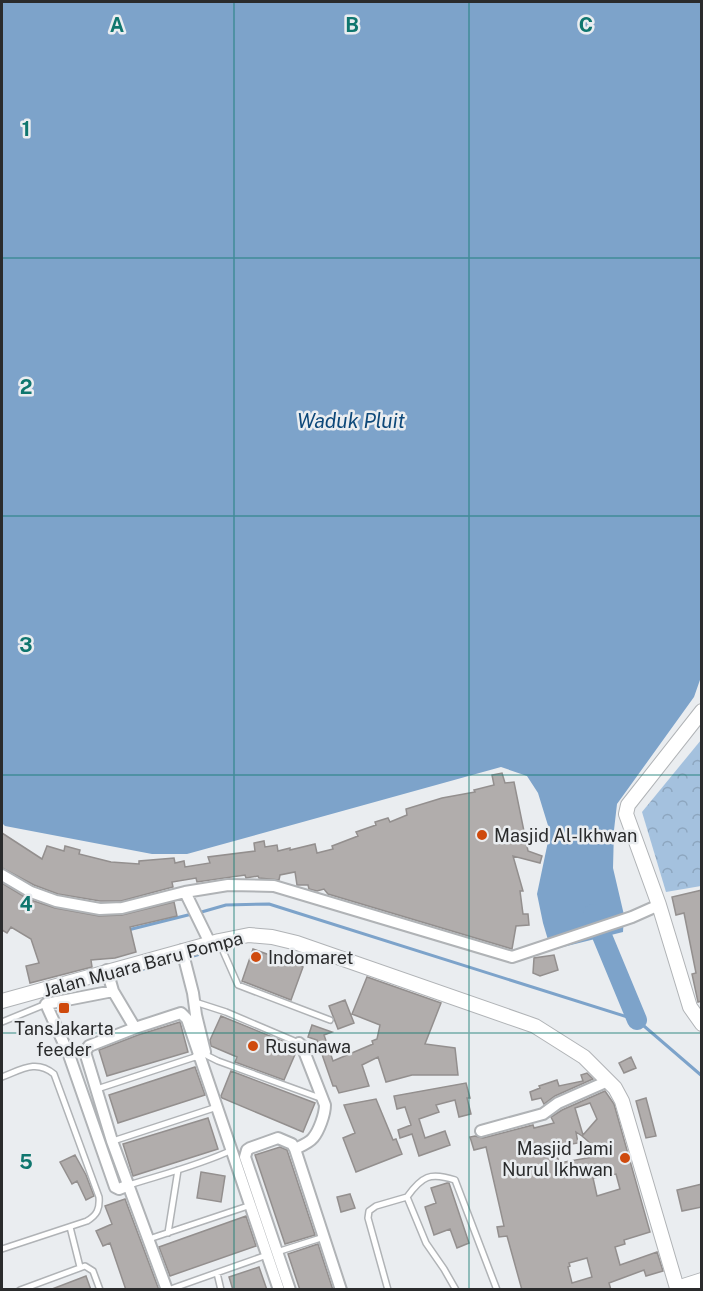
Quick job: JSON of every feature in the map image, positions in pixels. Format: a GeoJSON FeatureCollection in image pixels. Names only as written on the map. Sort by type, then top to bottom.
{"type":"FeatureCollection","features":[{"type":"Feature","properties":{"kind":"street"},"geometry":{"type":"LineString","coordinates":[[702,711],[626,809],[633,837],[659,905],[690,1007],[702,1024]]}},
{"type":"Feature","properties":{"kind":"street"},"geometry":{"type":"LineString","coordinates":[[2,875],[31,892],[56,901],[100,909],[122,908],[185,892],[228,885],[274,886],[506,957],[518,956],[632,917],[659,905]]}},
{"type":"Feature","properties":{"kind":"street"},"geometry":{"type":"LineString","coordinates":[[185,892],[204,930],[214,942]]}},
{"type":"Feature","properties":{"kind":"street","name":"Jalan Muara Baru Pompa"},"geometry":{"type":"LineString","coordinates":[[2,999],[108,973],[214,942],[249,935],[272,937],[297,943],[535,1026],[584,1057],[615,1088],[622,1101],[673,1289],[695,1284]]}},
{"type":"Feature","properties":{"kind":"street"},"geometry":{"type":"LineString","coordinates":[[182,951],[195,1002],[202,1054],[217,1107],[251,1205],[272,1254],[291,1290]]}},
{"type":"Feature","properties":{"kind":"street"},"geometry":{"type":"LineString","coordinates":[[108,973],[113,991],[135,1028]]}},
{"type":"Feature","properties":{"kind":"street"},"geometry":{"type":"LineString","coordinates":[[113,991],[46,1004],[69,1055],[114,1187],[119,1190],[129,1185]]}},
{"type":"Feature","properties":{"kind":"street"},"geometry":{"type":"LineString","coordinates":[[168,1290],[112,1141],[85,1052],[86,1048],[135,1028],[181,1013],[187,1019],[202,1054]]}},
{"type":"Feature","properties":{"kind":"street"},"geometry":{"type":"LineString","coordinates":[[295,1149],[314,1138],[325,1110],[323,1099],[299,1043]]}},
{"type":"Feature","properties":{"kind":"street"},"geometry":{"type":"LineString","coordinates":[[481,1131],[543,1114],[558,1103],[608,1081]]}},
{"type":"Feature","properties":{"kind":"street"},"geometry":{"type":"LineString","coordinates":[[279,1290],[272,1254],[245,1153],[250,1148],[278,1138],[292,1144],[295,1149],[341,1290]]}},
{"type":"Feature","properties":{"kind":"lane"},"geometry":{"type":"LineString","coordinates":[[214,942],[238,985],[330,1020]]}},
{"type":"Feature","properties":{"kind":"lane"},"geometry":{"type":"LineString","coordinates":[[195,1002],[226,1012],[299,1043]]}},
{"type":"Feature","properties":{"kind":"lane"},"geometry":{"type":"LineString","coordinates":[[2,1022],[46,1004]]}},
{"type":"Feature","properties":{"kind":"lane"},"geometry":{"type":"LineString","coordinates":[[97,1089],[202,1054],[323,1099]]}},
{"type":"Feature","properties":{"kind":"lane"},"geometry":{"type":"LineString","coordinates":[[2,1077],[44,1066],[58,1081],[100,1205],[96,1215],[87,1221],[2,1249]]}},
{"type":"Feature","properties":{"kind":"lane"},"geometry":{"type":"LineString","coordinates":[[112,1141],[217,1107]]}},
{"type":"Feature","properties":{"kind":"lane"},"geometry":{"type":"LineString","coordinates":[[129,1185],[194,1163],[214,1160],[232,1150]]}},
{"type":"Feature","properties":{"kind":"lane"},"geometry":{"type":"LineString","coordinates":[[168,1233],[178,1170]]}},
{"type":"Feature","properties":{"kind":"lane"},"geometry":{"type":"LineString","coordinates":[[388,1290],[368,1214],[371,1208],[407,1197],[418,1182],[430,1176],[455,1180],[497,1290]]}},
{"type":"Feature","properties":{"kind":"lane"},"geometry":{"type":"LineString","coordinates":[[407,1197],[426,1243],[456,1290]]}},
{"type":"Feature","properties":{"kind":"lane"},"geometry":{"type":"LineString","coordinates":[[149,1239],[251,1205]]}},
{"type":"Feature","properties":{"kind":"lane"},"geometry":{"type":"LineString","coordinates":[[70,1227],[80,1267]]}},
{"type":"Feature","properties":{"kind":"lane"},"geometry":{"type":"LineString","coordinates":[[168,1290],[325,1236]]}},
{"type":"Feature","properties":{"kind":"lane"},"geometry":{"type":"LineString","coordinates":[[20,1290],[85,1266],[93,1271],[100,1290]]}},
{"type":"Feature","properties":{"kind":"lane"},"geometry":{"type":"LineString","coordinates":[[217,1273],[222,1290]]}},
{"type":"Feature","properties":{"kind":"green space"},"geometry":{"type":"Polygon","coordinates":[[[701,740],[701,886],[666,892],[642,812],[701,740]]]}},
{"type":"Feature","properties":{"kind":"water","name":"Waduk Pluit"},"geometry":{"type":"Polygon","coordinates":[[[2,2],[701,2],[701,677],[694,697],[617,804],[613,868],[624,915],[623,932],[551,950],[537,894],[550,832],[538,793],[527,776],[501,767],[187,854],[152,854],[5,826],[2,823],[2,2]]]}},
{"type":"Feature","properties":{"kind":"building"},"geometry":{"type":"Polygon","coordinates":[[[502,773],[505,783],[514,782],[528,851],[542,856],[540,863],[513,856],[523,891],[520,891],[523,914],[528,914],[529,925],[516,926],[512,949],[328,894],[324,889],[317,891],[309,889],[308,885],[297,885],[295,872],[280,875],[279,880],[258,876],[246,878],[245,875],[197,882],[196,878],[172,882],[173,887],[121,901],[100,901],[58,894],[34,885],[2,868],[2,833],[42,859],[47,846],[64,851],[65,846],[80,850],[79,854],[111,862],[139,864],[139,861],[174,858],[175,863],[184,861],[185,867],[210,863],[208,857],[255,851],[254,843],[264,841],[265,847],[277,845],[278,851],[315,844],[317,853],[333,849],[332,846],[358,836],[356,832],[376,825],[375,822],[388,818],[390,822],[407,815],[406,809],[494,785],[492,775],[502,773]]]}},
{"type":"Feature","properties":{"kind":"building"},"geometry":{"type":"Polygon","coordinates":[[[2,883],[28,899],[55,908],[99,916],[122,915],[174,902],[177,916],[130,927],[136,952],[115,958],[91,960],[92,967],[30,983],[26,966],[39,963],[31,939],[11,927],[7,933],[2,930],[2,883]]]}},
{"type":"Feature","properties":{"kind":"building"},"geometry":{"type":"Polygon","coordinates":[[[702,890],[702,1001],[698,1002],[692,974],[696,973],[684,913],[676,915],[672,897],[702,890]]]}},
{"type":"Feature","properties":{"kind":"building"},"geometry":{"type":"Polygon","coordinates":[[[253,949],[303,967],[291,1000],[242,981],[253,949]]]}},
{"type":"Feature","properties":{"kind":"building"},"geometry":{"type":"Polygon","coordinates":[[[554,955],[558,970],[540,976],[533,973],[534,958],[554,955]]]}},
{"type":"Feature","properties":{"kind":"building"},"geometry":{"type":"Polygon","coordinates":[[[367,977],[441,1003],[425,1044],[455,1048],[458,1075],[412,1075],[386,1082],[378,1057],[362,1065],[369,1086],[339,1093],[336,1086],[333,1086],[317,1040],[308,1037],[312,1025],[332,1032],[324,1035],[333,1061],[373,1044],[372,1041],[377,1039],[380,1025],[352,1014],[367,977]]]}},
{"type":"Feature","properties":{"kind":"building"},"geometry":{"type":"Polygon","coordinates":[[[345,1000],[354,1023],[338,1029],[329,1006],[345,1000]]]}},
{"type":"Feature","properties":{"kind":"building","name":"Rusunawa"},"geometry":{"type":"Polygon","coordinates":[[[221,1016],[292,1045],[296,1052],[284,1080],[235,1062],[237,1057],[211,1046],[210,1040],[221,1016]]]}},
{"type":"Feature","properties":{"kind":"building"},"geometry":{"type":"Polygon","coordinates":[[[180,1022],[188,1052],[107,1076],[99,1050],[180,1022]]]}},
{"type":"Feature","properties":{"kind":"building"},"geometry":{"type":"Polygon","coordinates":[[[631,1057],[636,1068],[624,1073],[619,1063],[631,1057]]]}},
{"type":"Feature","properties":{"kind":"building"},"geometry":{"type":"Polygon","coordinates":[[[195,1067],[205,1095],[118,1123],[109,1095],[195,1067]]]}},
{"type":"Feature","properties":{"kind":"building"},"geometry":{"type":"Polygon","coordinates":[[[231,1071],[315,1103],[303,1132],[222,1098],[231,1071]]]}},
{"type":"Feature","properties":{"kind":"building"},"geometry":{"type":"Polygon","coordinates":[[[587,1073],[593,1079],[555,1096],[544,1104],[541,1098],[532,1100],[530,1092],[540,1088],[539,1086],[557,1080],[559,1086],[583,1081],[581,1075],[587,1073]]]}},
{"type":"Feature","properties":{"kind":"building"},"geometry":{"type":"Polygon","coordinates":[[[466,1083],[471,1114],[459,1117],[455,1100],[436,1105],[439,1112],[419,1119],[425,1138],[445,1131],[450,1145],[419,1156],[412,1134],[400,1138],[398,1130],[411,1125],[405,1107],[397,1109],[394,1096],[466,1083]]]}},
{"type":"Feature","properties":{"kind":"building"},"geometry":{"type":"Polygon","coordinates":[[[605,1091],[614,1104],[650,1232],[624,1240],[625,1244],[615,1247],[620,1265],[657,1252],[663,1271],[646,1276],[644,1270],[609,1283],[611,1290],[522,1290],[507,1236],[499,1237],[497,1227],[504,1226],[486,1147],[474,1150],[470,1137],[483,1138],[533,1125],[534,1128],[554,1123],[551,1117],[605,1091]],[[590,1103],[575,1108],[583,1135],[597,1119],[590,1103]],[[576,1132],[578,1143],[555,1147],[559,1163],[604,1155],[576,1132]],[[616,1174],[593,1178],[597,1196],[620,1189],[616,1174]],[[587,1258],[569,1263],[572,1283],[592,1277],[587,1258]]]}},
{"type":"Feature","properties":{"kind":"building"},"geometry":{"type":"Polygon","coordinates":[[[646,1098],[656,1136],[646,1138],[636,1101],[646,1098]]]}},
{"type":"Feature","properties":{"kind":"building"},"geometry":{"type":"Polygon","coordinates":[[[376,1099],[393,1140],[396,1139],[402,1154],[356,1172],[343,1138],[355,1133],[344,1105],[376,1099]]]}},
{"type":"Feature","properties":{"kind":"building"},"geometry":{"type":"Polygon","coordinates":[[[208,1118],[218,1149],[133,1176],[123,1144],[208,1118]]]}},
{"type":"Feature","properties":{"kind":"building"},"geometry":{"type":"Polygon","coordinates":[[[280,1147],[287,1150],[315,1235],[285,1244],[255,1155],[280,1147]]]}},
{"type":"Feature","properties":{"kind":"building"},"geometry":{"type":"Polygon","coordinates":[[[75,1155],[94,1196],[86,1200],[77,1181],[72,1184],[60,1162],[75,1155]]]}},
{"type":"Feature","properties":{"kind":"building"},"geometry":{"type":"Polygon","coordinates":[[[201,1172],[225,1176],[221,1202],[197,1198],[201,1172]]]}},
{"type":"Feature","properties":{"kind":"building"},"geometry":{"type":"Polygon","coordinates":[[[449,1183],[469,1243],[457,1248],[450,1229],[434,1235],[425,1207],[436,1203],[431,1188],[449,1183]]]}},
{"type":"Feature","properties":{"kind":"building"},"geometry":{"type":"Polygon","coordinates":[[[702,1184],[702,1207],[682,1211],[677,1190],[702,1184]]]}},
{"type":"Feature","properties":{"kind":"building"},"geometry":{"type":"Polygon","coordinates":[[[350,1194],[355,1208],[341,1212],[337,1197],[350,1194]]]}},
{"type":"Feature","properties":{"kind":"building"},"geometry":{"type":"Polygon","coordinates":[[[125,1199],[159,1290],[126,1290],[110,1243],[103,1246],[96,1231],[112,1224],[105,1206],[125,1199]]]}},
{"type":"Feature","properties":{"kind":"building"},"geometry":{"type":"Polygon","coordinates":[[[246,1216],[256,1246],[170,1276],[159,1247],[246,1216]]]}},
{"type":"Feature","properties":{"kind":"building"},"geometry":{"type":"Polygon","coordinates":[[[318,1244],[333,1290],[300,1290],[288,1254],[318,1244]]]}},
{"type":"Feature","properties":{"kind":"building"},"geometry":{"type":"Polygon","coordinates":[[[259,1267],[267,1290],[233,1290],[229,1277],[259,1267]]]}},
{"type":"Feature","properties":{"kind":"building"},"geometry":{"type":"Polygon","coordinates":[[[86,1276],[91,1290],[52,1290],[52,1289],[86,1276]]]}},
{"type":"Feature","properties":{"kind":"waterway"},"geometry":{"type":"LineString","coordinates":[[198,913],[226,905],[269,904],[637,1020],[702,1076]]}},
{"type":"Feature","properties":{"kind":"waterway"},"geometry":{"type":"LineString","coordinates":[[128,930],[192,914]]}},
{"type":"Feature","properties":{"kind":"waterway"},"geometry":{"type":"LineString","coordinates":[[593,914],[637,1020]]}},
{"type":"Feature","properties":{"kind":"waterway"},"geometry":{"type":"LineString","coordinates":[[190,957],[207,952]]}},
{"type":"Feature","properties":{"kind":"waterway"},"geometry":{"type":"LineString","coordinates":[[139,970],[169,963]]}},
{"type":"Feature","properties":{"kind":"place","name":"Masjid Al-Ikhwan"},"geometry":{"type":"Point","coordinates":[482,835]}},
{"type":"Feature","properties":{"kind":"place","name":"Indomaret"},"geometry":{"type":"Point","coordinates":[256,957]}},
{"type":"Feature","properties":{"kind":"place","name":"TansJakarta feeder"},"geometry":{"type":"Point","coordinates":[64,1008]}},
{"type":"Feature","properties":{"kind":"place","name":"Rusunawa"},"geometry":{"type":"Point","coordinates":[253,1046]}},
{"type":"Feature","properties":{"kind":"place","name":"Masjid Jami Nurul Ikhwan"},"geometry":{"type":"Point","coordinates":[625,1158]}}]}
